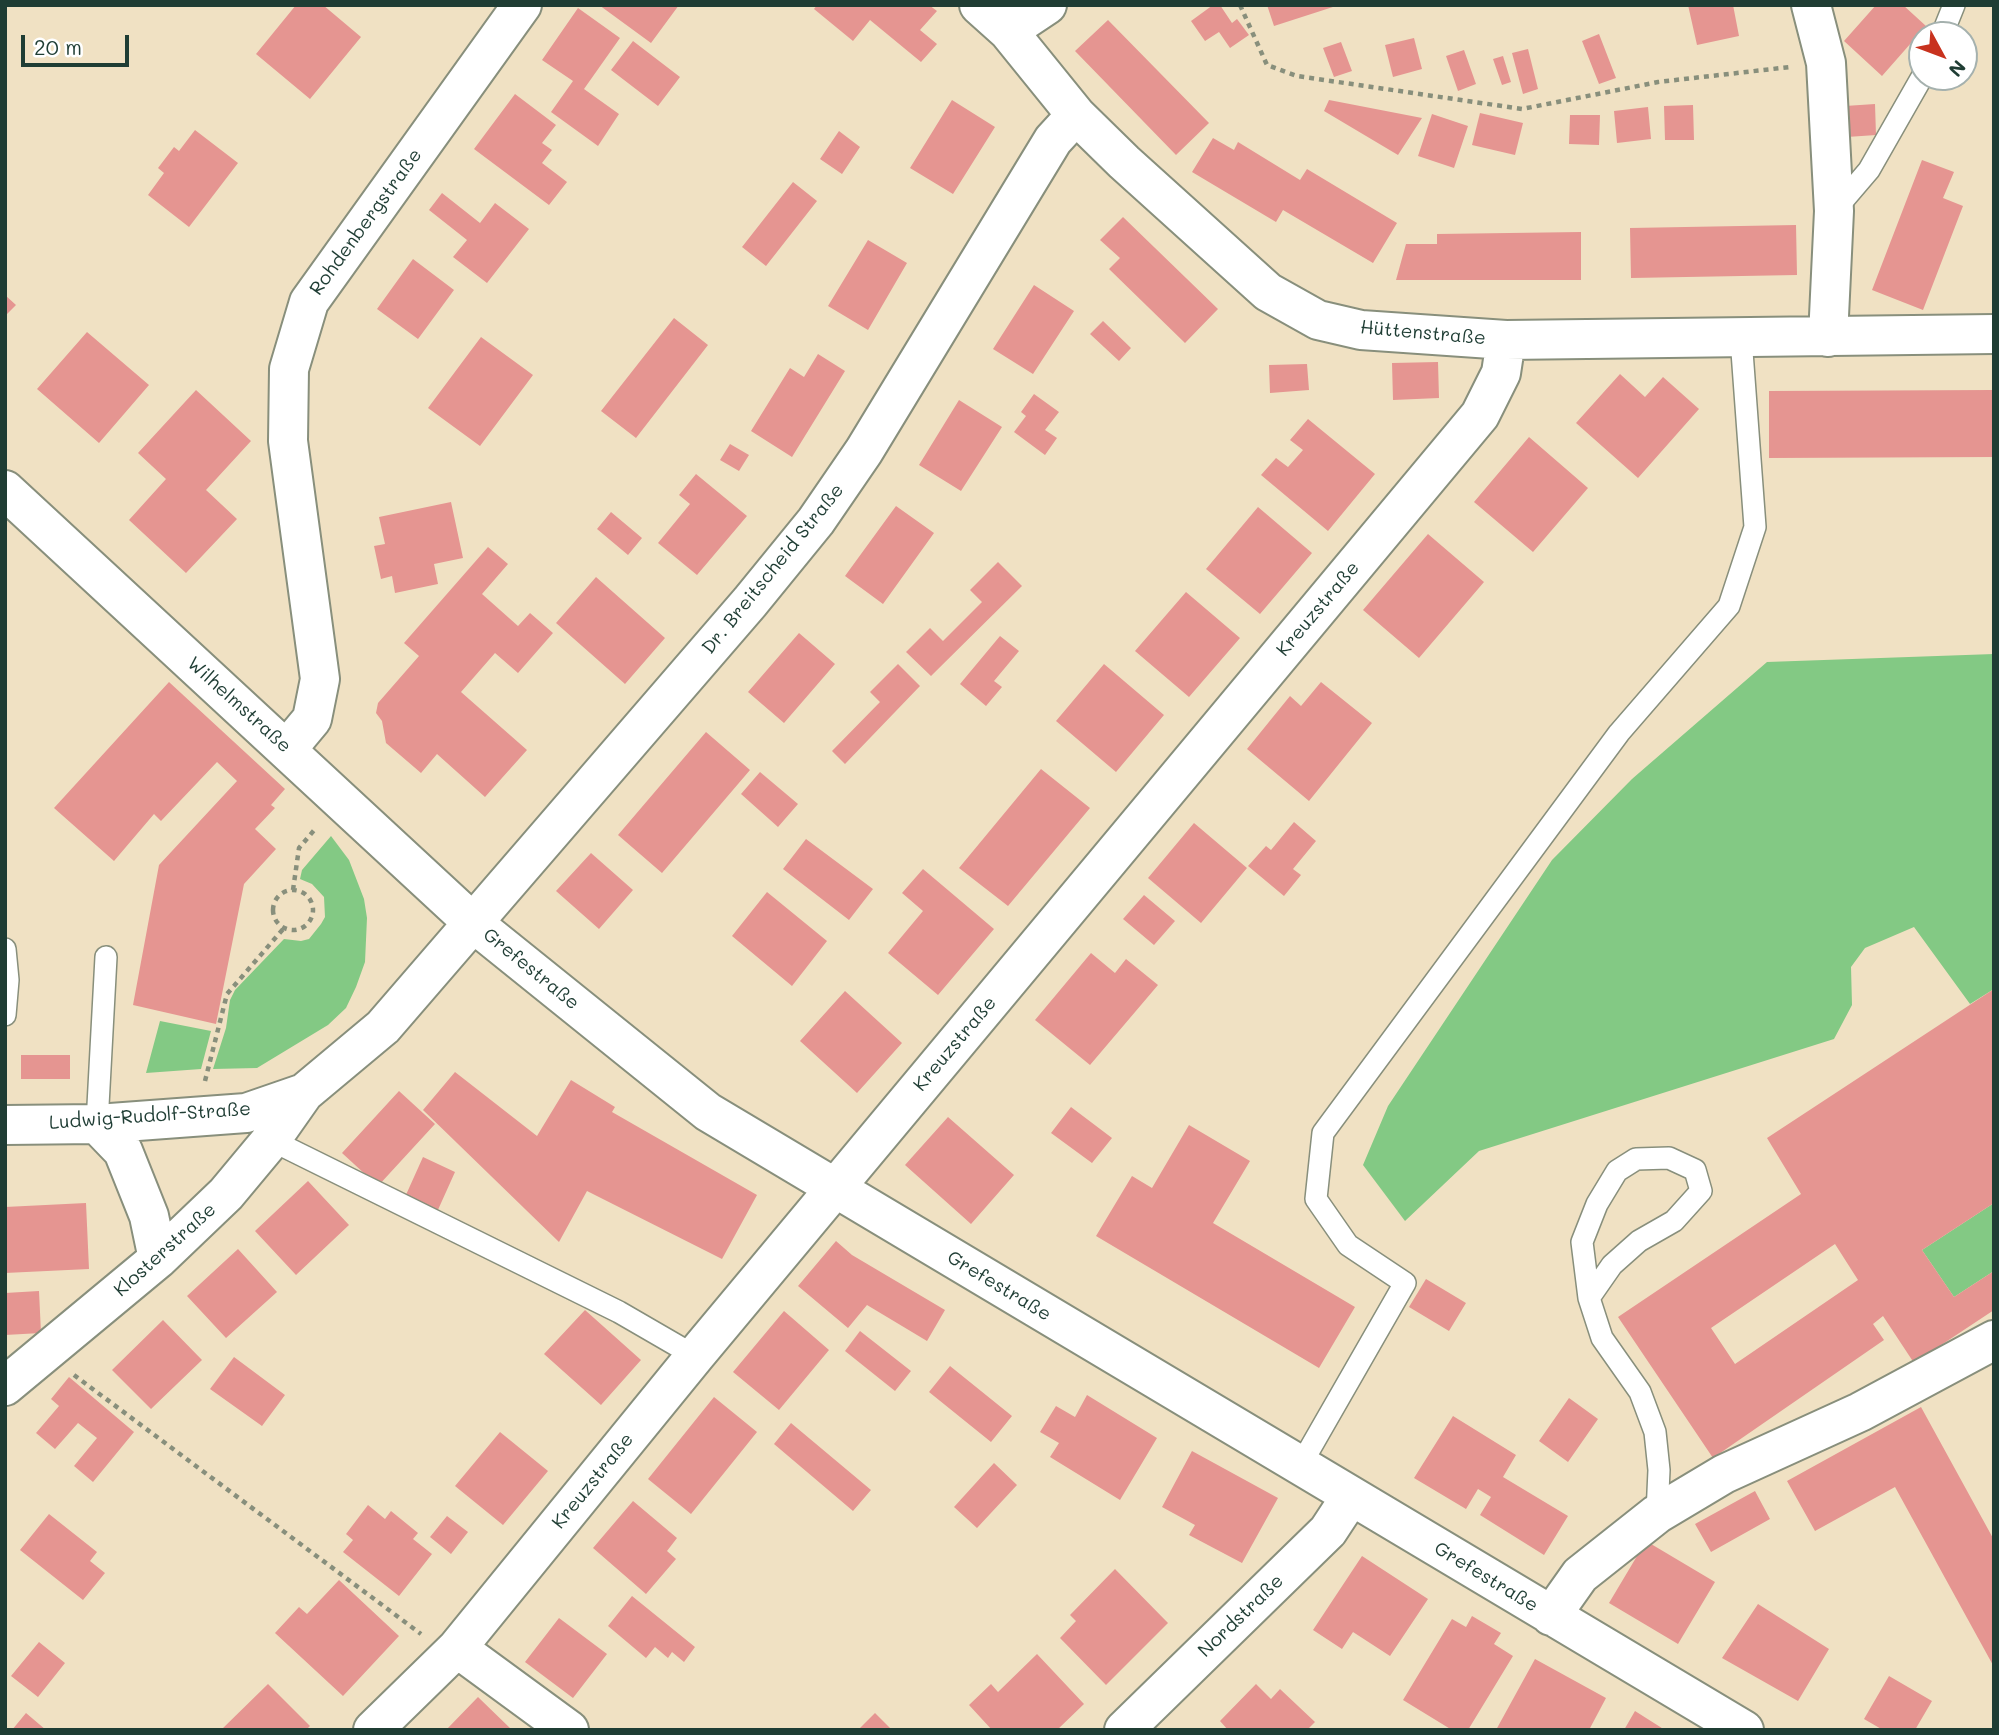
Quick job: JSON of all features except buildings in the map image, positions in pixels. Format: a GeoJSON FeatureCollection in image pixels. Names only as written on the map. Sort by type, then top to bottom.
{"type":"FeatureCollection","features":[{"type":"Feature","properties":{"kind":"street","name":"Rohdenbergstraße"},"geometry":{"type":"LineString","coordinates":[[287,749],[312,719],[320,679],[288,441],[289,369],[309,302],[522,5]]}},
{"type":"Feature","properties":{"kind":"street","name":"Hüttenstraße"},"geometry":{"type":"LineString","coordinates":[[979,5],[1007,31],[1076,115],[1124,162],[1268,292],[1318,320],[1361,330],[1506,340],[1994,334]]}},
{"type":"Feature","properties":{"kind":"street"},"geometry":{"type":"LineString","coordinates":[[1007,31],[1047,5]]}},
{"type":"Feature","properties":{"kind":"street"},"geometry":{"type":"LineString","coordinates":[[1811,5],[1826,63],[1835,212],[1828,337]]}},
{"type":"Feature","properties":{"kind":"street","name":"Dr. Breitscheid Straße"},"geometry":{"type":"LineString","coordinates":[[472,922],[750,602],[816,521],[864,451],[1053,141],[1076,115]]}},
{"type":"Feature","properties":{"kind":"street","name":"Kreuzstraße"},"geometry":{"type":"LineString","coordinates":[[373,1730],[453,1652],[695,1356],[1480,415],[1501,373],[1506,340]]}},
{"type":"Feature","properties":{"kind":"street","name":"Wilhelmstraße"},"geometry":{"type":"LineString","coordinates":[[5,490],[472,922]]}},
{"type":"Feature","properties":{"kind":"street","name":"Ludwig-Rudolf-Straße"},"geometry":{"type":"LineString","coordinates":[[5,1125],[97,1124],[246,1113],[304,1093],[383,1027],[472,922]]}},
{"type":"Feature","properties":{"kind":"street","name":"Grefestraße"},"geometry":{"type":"LineString","coordinates":[[472,922],[708,1112],[1744,1730]]}},
{"type":"Feature","properties":{"kind":"street","name":"Klosterstraße"},"geometry":{"type":"LineString","coordinates":[[5,1386],[158,1259],[226,1194],[271,1140],[304,1093]]}},
{"type":"Feature","properties":{"kind":"street"},"geometry":{"type":"LineString","coordinates":[[97,1124],[123,1151],[149,1216],[158,1259]]}},
{"type":"Feature","properties":{"kind":"street","name":"Grefestraße"},"geometry":{"type":"LineString","coordinates":[[1551,1616],[1580,1575],[1657,1514],[1724,1474],[1860,1412],[1994,1340]]}},
{"type":"Feature","properties":{"kind":"street","name":"Nordstraße"},"geometry":{"type":"LineString","coordinates":[[1124,1730],[1328,1531],[1351,1496]]}},
{"type":"Feature","properties":{"kind":"street"},"geometry":{"type":"LineString","coordinates":[[453,1652],[569,1730]]}},
{"type":"Feature","properties":{"kind":"lane"},"geometry":{"type":"LineString","coordinates":[[1835,212],[1869,170],[1914,91]]}},
{"type":"Feature","properties":{"kind":"lane"},"geometry":{"type":"LineString","coordinates":[[1300,1466],[1405,1283],[1348,1245],[1316,1199],[1323,1133],[1619,733],[1729,606],[1755,527],[1741,338]]}},
{"type":"Feature","properties":{"kind":"lane"},"geometry":{"type":"LineString","coordinates":[[5,1015],[8,980],[6,956]]}},
{"type":"Feature","properties":{"kind":"lane"},"geometry":{"type":"LineString","coordinates":[[97,1124],[106,957]]}},
{"type":"Feature","properties":{"kind":"lane"},"geometry":{"type":"LineString","coordinates":[[271,1140],[619,1312],[695,1356]]}},
{"type":"Feature","properties":{"kind":"lane"},"geometry":{"type":"LineString","coordinates":[[1589,1298],[1612,1265],[1639,1241],[1674,1221],[1701,1191],[1695,1170],[1669,1158],[1636,1159],[1617,1171],[1597,1204],[1582,1242],[1589,1298],[1602,1338],[1640,1392],[1655,1432],[1659,1470],[1657,1514]]}},
{"type":"Feature","properties":{"kind":"path"},"geometry":{"type":"LineString","coordinates":[[1240,5],[1267,65],[1297,76],[1522,109],[1658,82],[1826,63]]}},
{"type":"Feature","properties":{"kind":"path"},"geometry":{"type":"LineString","coordinates":[[293,890],[299,848],[341,799]]}},
{"type":"Feature","properties":{"kind":"path"},"geometry":{"type":"LineString","coordinates":[[293,890],[309,899],[313,911],[308,923],[290,930],[284,928],[275,918],[274,906],[281,895],[293,890]]}},
{"type":"Feature","properties":{"kind":"path"},"geometry":{"type":"LineString","coordinates":[[198,1116],[227,994],[284,928]]}},
{"type":"Feature","properties":{"kind":"path"},"geometry":{"type":"LineString","coordinates":[[45,1354],[453,1652]]}},
{"type":"Feature","properties":{"kind":"green space"},"geometry":{"type":"Polygon","coordinates":[[[1994,654],[1994,989],[1970,1004],[1914,927],[1865,948],[1851,967],[1852,1005],[1834,1039],[1479,1151],[1405,1221],[1363,1165],[1388,1106],[1552,860],[1632,779],[1767,662],[1994,654]]]}},
{"type":"Feature","properties":{"kind":"green space"},"geometry":{"type":"Polygon","coordinates":[[[331,836],[349,860],[364,899],[367,918],[365,962],[346,1008],[328,1025],[257,1068],[213,1069],[226,1028],[230,1000],[235,990],[284,939],[309,939],[325,917],[324,897],[312,884],[300,879],[302,870],[331,836]]]}},
{"type":"Feature","properties":{"kind":"green space"},"geometry":{"type":"Polygon","coordinates":[[[160,1021],[211,1031],[201,1069],[146,1073],[160,1021]]]}},
{"type":"Feature","properties":{"kind":"green space"},"geometry":{"type":"Polygon","coordinates":[[[1994,1203],[1994,1271],[1954,1297],[1922,1250],[1994,1203]]]}}]}
